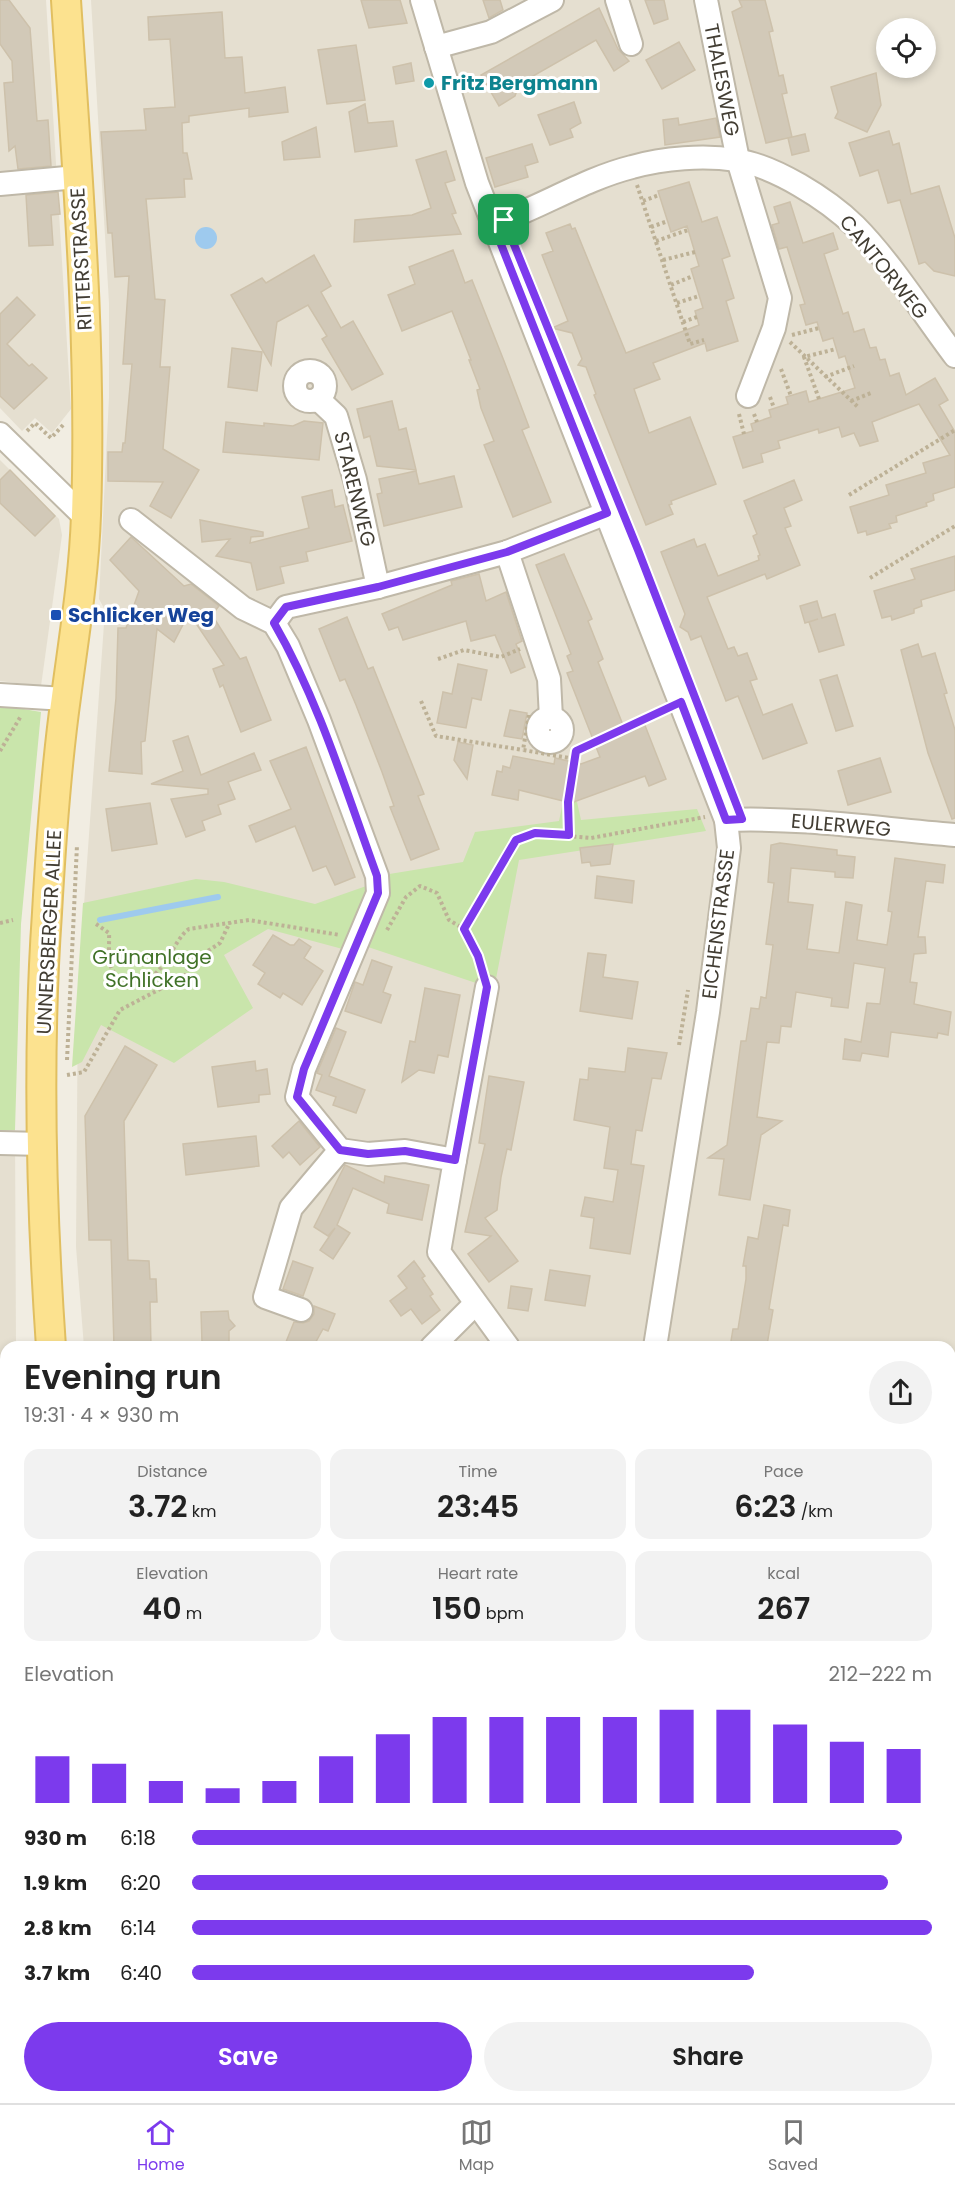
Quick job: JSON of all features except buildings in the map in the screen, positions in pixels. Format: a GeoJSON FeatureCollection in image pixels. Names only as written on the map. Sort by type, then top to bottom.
{"type":"FeatureCollection","features":[{"type":"Feature","properties":{"kind":"main road","name":"RITTERSTRASSE"},"geometry":{"type":"LineString","coordinates":[[66,0],[88,404],[86,518]]}},
{"type":"Feature","properties":{"kind":"main road","name":"UNNERSBERGER ALLEE"},"geometry":{"type":"LineString","coordinates":[[51,1341],[45,1260],[43,1144],[46,916],[65,699],[79,607],[86,518]]}},
{"type":"Feature","properties":{"kind":"street","name":"EICHENSTRASSE"},"geometry":{"type":"LineString","coordinates":[[422,0],[477,183],[681,702],[716,818],[729,848],[713,974],[656,1341]]}},
{"type":"Feature","properties":{"kind":"street"},"geometry":{"type":"LineString","coordinates":[[436,47],[491,32],[552,0]]}},
{"type":"Feature","properties":{"kind":"street"},"geometry":{"type":"LineString","coordinates":[[617,0],[631,44]]}},
{"type":"Feature","properties":{"kind":"street","name":"THALESWEG"},"geometry":{"type":"LineString","coordinates":[[706,0],[738,160]]}},
{"type":"Feature","properties":{"kind":"street","name":"CANTORWEG"},"geometry":{"type":"LineString","coordinates":[[493,224],[632,167],[678,160],[738,160],[790,181],[825,201],[844,216],[869,242],[955,356]]}},
{"type":"Feature","properties":{"kind":"street"},"geometry":{"type":"LineString","coordinates":[[738,160],[780,298],[779,311],[770,340],[748,396]]}},
{"type":"Feature","properties":{"kind":"street"},"geometry":{"type":"LineString","coordinates":[[0,184],[77,177]]}},
{"type":"Feature","properties":{"kind":"street","name":"STARENWEG"},"geometry":{"type":"LineString","coordinates":[[318,399],[336,416],[355,480],[378,587]]}},
{"type":"Feature","properties":{"kind":"street"},"geometry":{"type":"LineString","coordinates":[[0,434],[53,489],[86,518]]}},
{"type":"Feature","properties":{"kind":"street"},"geometry":{"type":"LineString","coordinates":[[274,623],[286,607],[378,587],[507,552],[607,513]]}},
{"type":"Feature","properties":{"kind":"street"},"geometry":{"type":"LineString","coordinates":[[131,520],[243,608],[274,623],[288,646],[319,720],[377,876],[378,893],[304,1069],[297,1097],[340,1150],[368,1154],[405,1151],[455,1160]]}},
{"type":"Feature","properties":{"kind":"street"},"geometry":{"type":"LineString","coordinates":[[507,552],[549,679],[551,718]]}},
{"type":"Feature","properties":{"kind":"street"},"geometry":{"type":"LineString","coordinates":[[0,695],[65,699]]}},
{"type":"Feature","properties":{"kind":"street","name":"EULERWEG"},"geometry":{"type":"LineString","coordinates":[[716,818],[821,822],[955,835]]}},
{"type":"Feature","properties":{"kind":"street"},"geometry":{"type":"LineString","coordinates":[[487,987],[439,1252],[504,1341]]}},
{"type":"Feature","properties":{"kind":"street"},"geometry":{"type":"LineString","coordinates":[[0,1143],[43,1144]]}},
{"type":"Feature","properties":{"kind":"street"},"geometry":{"type":"LineString","coordinates":[[301,1310],[264,1297],[291,1208],[340,1150]]}},
{"type":"Feature","properties":{"kind":"street"},"geometry":{"type":"LineString","coordinates":[[438,1341],[476,1304]]}},
{"type":"Feature","properties":{"kind":"path"},"geometry":{"type":"LineString","coordinates":[[632,167],[690,344],[704,340]]}},
{"type":"Feature","properties":{"kind":"path"},"geometry":{"type":"LineString","coordinates":[[643,201],[659,195]]}},
{"type":"Feature","properties":{"kind":"path"},"geometry":{"type":"LineString","coordinates":[[651,227],[668,221]]}},
{"type":"Feature","properties":{"kind":"path"},"geometry":{"type":"LineString","coordinates":[[656,241],[688,230]]}},
{"type":"Feature","properties":{"kind":"path"},"geometry":{"type":"LineString","coordinates":[[663,260],[695,252]]}},
{"type":"Feature","properties":{"kind":"path"},"geometry":{"type":"LineString","coordinates":[[671,285],[693,276]]}},
{"type":"Feature","properties":{"kind":"path"},"geometry":{"type":"LineString","coordinates":[[676,303],[699,296]]}},
{"type":"Feature","properties":{"kind":"path"},"geometry":{"type":"LineString","coordinates":[[683,322],[697,317]]}},
{"type":"Feature","properties":{"kind":"path"},"geometry":{"type":"LineString","coordinates":[[819,328],[786,337],[859,408]]}},
{"type":"Feature","properties":{"kind":"path"},"geometry":{"type":"LineString","coordinates":[[804,357],[836,349]]}},
{"type":"Feature","properties":{"kind":"path"},"geometry":{"type":"LineString","coordinates":[[804,357],[819,399]]}},
{"type":"Feature","properties":{"kind":"path"},"geometry":{"type":"LineString","coordinates":[[825,377],[854,366]]}},
{"type":"Feature","properties":{"kind":"path"},"geometry":{"type":"LineString","coordinates":[[851,401],[871,393]]}},
{"type":"Feature","properties":{"kind":"path"},"geometry":{"type":"LineString","coordinates":[[51,438],[63,425]]}},
{"type":"Feature","properties":{"kind":"path"},"geometry":{"type":"LineString","coordinates":[[849,495],[955,430]]}},
{"type":"Feature","properties":{"kind":"path"},"geometry":{"type":"LineString","coordinates":[[870,578],[955,526]]}},
{"type":"Feature","properties":{"kind":"path"},"geometry":{"type":"LineString","coordinates":[[438,659],[464,650],[501,657],[536,643]]}},
{"type":"Feature","properties":{"kind":"path"},"geometry":{"type":"LineString","coordinates":[[421,701],[436,736],[523,750]]}},
{"type":"Feature","properties":{"kind":"path"},"geometry":{"type":"LineString","coordinates":[[569,835],[568,802],[576,751],[681,702]]}},
{"type":"Feature","properties":{"kind":"path"},"geometry":{"type":"LineString","coordinates":[[0,752],[25,709]]}},
{"type":"Feature","properties":{"kind":"path"},"geometry":{"type":"LineString","coordinates":[[464,929],[516,840],[535,833],[591,838],[716,818]]}},
{"type":"Feature","properties":{"kind":"path"},"geometry":{"type":"LineString","coordinates":[[420,886],[437,893],[449,920],[464,929],[478,956],[487,987]]}},
{"type":"Feature","properties":{"kind":"path"},"geometry":{"type":"LineString","coordinates":[[0,923],[13,920]]}},
{"type":"Feature","properties":{"kind":"path"},"geometry":{"type":"LineString","coordinates":[[96,924],[110,933],[109,962],[112,972],[119,978],[131,982],[143,980],[160,969],[189,929],[249,920],[316,930]]}},
{"type":"Feature","properties":{"kind":"path"},"geometry":{"type":"LineString","coordinates":[[67,1075],[84,1072],[120,1010],[185,976],[191,962],[220,943],[231,922]]}},
{"type":"Feature","properties":{"kind":"shaded area"},"geometry":{"type":"Polygon","coordinates":[[[0,0],[46,0],[71,409],[52,433],[35,418],[22,431],[0,408],[0,0]]]}},
{"type":"Feature","properties":{"kind":"shaded area"},"geometry":{"type":"Polygon","coordinates":[[[91,0],[955,0],[955,1341],[84,1341],[76,1247],[78,989],[105,610],[99,599],[109,397],[109,303],[91,0]]]}},
{"type":"Feature","properties":{"kind":"shaded area"},"geometry":{"type":"Polygon","coordinates":[[[0,460],[59,519],[62,535],[41,686],[0,681],[0,460]]]}},
{"type":"Feature","properties":{"kind":"shaded area"},"geometry":{"type":"Polygon","coordinates":[[[15,1130],[16,1341],[0,1341],[0,1131],[15,1130]]]}},
{"type":"Feature","properties":{"kind":"green space"},"geometry":{"type":"Polygon","coordinates":[[[0,705],[41,712],[21,924],[15,1130],[0,1131],[0,705]]]}},
{"type":"Feature","properties":{"kind":"green space","name":"Grünanlage Schlicken"},"geometry":{"type":"Polygon","coordinates":[[[563,802],[577,802],[581,820],[697,809],[706,831],[519,860],[494,989],[368,947],[365,955],[268,929],[224,955],[253,1008],[174,1063],[101,1025],[82,1062],[72,1067],[83,903],[196,879],[224,882],[315,904],[372,884],[377,876],[463,862],[475,832],[559,821],[563,802]]]}},
{"type":"Feature","properties":{"kind":"water"},"geometry":{"type":"Polygon","coordinates":[[[206,227],[216,234],[217,238],[210,248],[206,249],[196,242],[195,238],[202,228],[206,227]]]}},
{"type":"Feature","properties":{"kind":"waterway"},"geometry":{"type":"LineString","coordinates":[[100,920],[218,897]]}},
{"type":"Feature","properties":{"kind":"place","name":"Fritz Bergmann"},"geometry":{"type":"Point","coordinates":[429,83]}},
{"type":"Feature","properties":{"kind":"place","name":"Schlicker Weg"},"geometry":{"type":"Point","coordinates":[56,615]}},
{"type":"Feature","properties":{"kind":"route"},"geometry":{"type":"LineString","coordinates":[[504,220],[638,550],[742,819],[726,820],[681,702],[576,751],[568,802],[569,835],[535,833],[516,840],[464,929],[478,956],[487,987],[455,1160],[405,1151],[368,1154],[340,1150],[297,1097],[304,1069],[378,893],[377,876],[319,720],[288,646],[274,623],[286,607],[378,587],[507,552],[607,513],[493,224],[504,220]]}}]}
